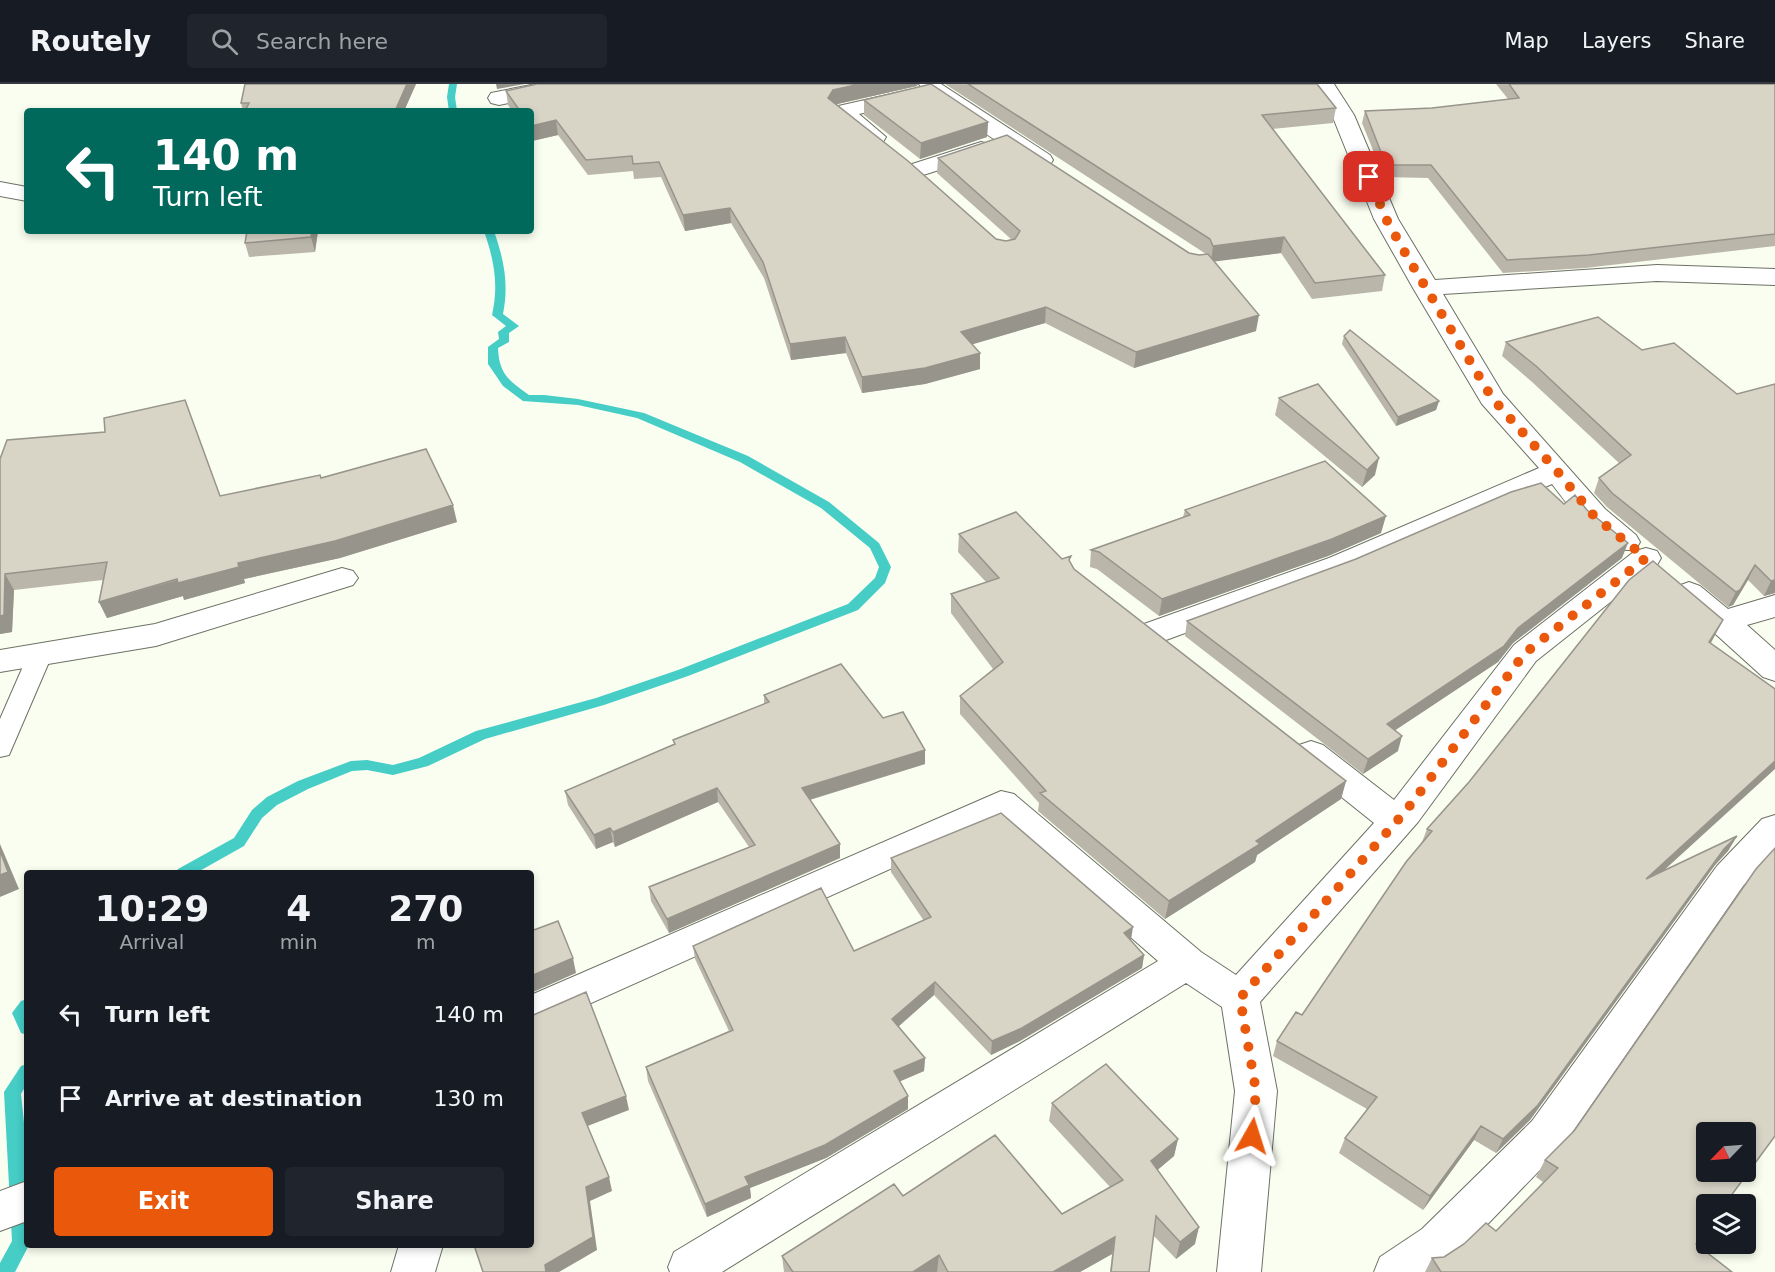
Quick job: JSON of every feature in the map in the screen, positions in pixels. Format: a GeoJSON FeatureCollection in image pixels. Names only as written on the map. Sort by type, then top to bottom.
{"type":"FeatureCollection","features":[{"type":"Feature","properties":{"kind":"street"},"geometry":{"type":"LineString","coordinates":[[499,98],[567,84]]}},
{"type":"Feature","properties":{"kind":"street"},"geometry":{"type":"LineString","coordinates":[[1323,84],[1343,115],[1386,219],[1492,398],[1594,516],[1723,621],[1775,669]]}},
{"type":"Feature","properties":{"kind":"street"},"geometry":{"type":"LineString","coordinates":[[934,185],[842,112],[932,87],[1057,170]]}},
{"type":"Feature","properties":{"kind":"street"},"geometry":{"type":"LineString","coordinates":[[917,170],[1010,139]]}},
{"type":"Feature","properties":{"kind":"street"},"geometry":{"type":"LineString","coordinates":[[0,189],[24,193]]}},
{"type":"Feature","properties":{"kind":"street"},"geometry":{"type":"LineString","coordinates":[[1426,288],[1657,273],[1775,277]]}},
{"type":"Feature","properties":{"kind":"street"},"geometry":{"type":"LineString","coordinates":[[1155,632],[1340,565],[1557,471]]}},
{"type":"Feature","properties":{"kind":"street"},"geometry":{"type":"LineString","coordinates":[[1240,998],[1397,821],[1525,653],[1660,569]]}},
{"type":"Feature","properties":{"kind":"street"},"geometry":{"type":"LineString","coordinates":[[0,661],[156,635],[342,578]]}},
{"type":"Feature","properties":{"kind":"street"},"geometry":{"type":"LineString","coordinates":[[1723,621],[1775,606]]}},
{"type":"Feature","properties":{"kind":"street"},"geometry":{"type":"LineString","coordinates":[[1129,612],[1183,654]]}},
{"type":"Feature","properties":{"kind":"street"},"geometry":{"type":"LineString","coordinates":[[1285,734],[1397,821]]}},
{"type":"Feature","properties":{"kind":"street"},"geometry":{"type":"LineString","coordinates":[[534,1012],[1001,804],[1187,963],[1240,998],[1256,1091],[1239,1272]]}},
{"type":"Feature","properties":{"kind":"street"},"geometry":{"type":"LineString","coordinates":[[1396,1272],[1438,1244],[1547,1134],[1730,876],[1775,830]]}},
{"type":"Feature","properties":{"kind":"street"},"geometry":{"type":"LineString","coordinates":[[690,1267],[1187,963]]}},
{"type":"Feature","properties":{"kind":"street"},"geometry":{"type":"LineString","coordinates":[[0,1211],[24,1203]]}},
{"type":"Feature","properties":{"kind":"street"},"geometry":{"type":"LineString","coordinates":[[413,1272],[420,1248]]}},
{"type":"Feature","properties":{"kind":"lane"},"geometry":{"type":"LineString","coordinates":[[0,748],[40,656]]}},
{"type":"Feature","properties":{"kind":"building"},"geometry":{"type":"Polygon","coordinates":[[[245,84],[407,84],[396,108],[246,108],[249,103],[241,103],[245,84]]]}},
{"type":"Feature","properties":{"kind":"building"},"geometry":{"type":"Polygon","coordinates":[[[537,84],[860,84],[833,90],[828,98],[908,161],[996,239],[1006,241],[1015,239],[1020,231],[938,158],[1007,135],[1189,253],[1208,254],[1259,315],[1136,352],[1046,307],[961,332],[980,353],[925,368],[862,377],[845,337],[790,344],[763,262],[730,208],[683,215],[659,162],[633,164],[632,156],[586,160],[556,120],[534,125],[534,108],[518,108],[506,91],[537,84]]]}},
{"type":"Feature","properties":{"kind":"building"},"geometry":{"type":"Polygon","coordinates":[[[931,84],[988,122],[921,143],[864,100],[931,84]]]}},
{"type":"Feature","properties":{"kind":"building"},"geometry":{"type":"Polygon","coordinates":[[[968,84],[1317,84],[1336,108],[1262,115],[1385,275],[1315,283],[1284,237],[1213,246],[1210,239],[968,84]]]}},
{"type":"Feature","properties":{"kind":"building"},"geometry":{"type":"Polygon","coordinates":[[[1509,84],[1775,84],[1775,234],[1589,255],[1507,260],[1431,165],[1386,165],[1365,111],[1432,108],[1519,98],[1509,84]]]}},
{"type":"Feature","properties":{"kind":"building"},"geometry":{"type":"Polygon","coordinates":[[[246,234],[312,234],[311,237],[245,243],[246,234]]]}},
{"type":"Feature","properties":{"kind":"building"},"geometry":{"type":"Polygon","coordinates":[[[1598,317],[1642,350],[1674,343],[1737,394],[1775,384],[1775,580],[1771,581],[1755,565],[1740,590],[1736,592],[1612,493],[1599,478],[1631,455],[1536,366],[1506,342],[1598,317]]]}},
{"type":"Feature","properties":{"kind":"building"},"geometry":{"type":"Polygon","coordinates":[[[1350,330],[1439,401],[1398,417],[1344,336],[1350,330]]]}},
{"type":"Feature","properties":{"kind":"building"},"geometry":{"type":"Polygon","coordinates":[[[1318,384],[1379,458],[1367,470],[1279,398],[1318,384]]]}},
{"type":"Feature","properties":{"kind":"building"},"geometry":{"type":"Polygon","coordinates":[[[185,400],[220,496],[320,475],[321,478],[426,449],[453,505],[335,541],[238,563],[239,567],[178,583],[177,579],[99,602],[107,562],[5,574],[4,615],[0,616],[0,459],[7,440],[105,432],[104,418],[185,400]]]}},
{"type":"Feature","properties":{"kind":"building"},"geometry":{"type":"Polygon","coordinates":[[[1325,461],[1386,516],[1332,539],[1162,599],[1099,552],[1091,550],[1190,515],[1185,510],[1325,461]]]}},
{"type":"Feature","properties":{"kind":"building"},"geometry":{"type":"Polygon","coordinates":[[[1541,483],[1564,504],[1575,495],[1587,510],[1628,543],[1518,628],[1504,646],[1387,724],[1402,736],[1368,759],[1187,621],[1356,559],[1511,492],[1541,483]]]}},
{"type":"Feature","properties":{"kind":"building"},"geometry":{"type":"Polygon","coordinates":[[[1016,512],[1062,559],[1071,556],[1069,560],[1074,569],[1346,781],[1256,841],[1260,844],[1169,901],[1040,793],[1046,791],[960,696],[1003,662],[951,594],[999,578],[959,534],[1016,512]]]}},
{"type":"Feature","properties":{"kind":"building"},"geometry":{"type":"Polygon","coordinates":[[[1653,561],[1723,620],[1709,642],[1775,689],[1775,761],[1646,879],[1737,836],[1724,849],[1538,1105],[1503,1139],[1481,1126],[1430,1196],[1345,1138],[1377,1097],[1277,1041],[1296,1012],[1302,1015],[1406,862],[1432,831],[1427,829],[1469,782],[1629,580],[1653,561]]]}},
{"type":"Feature","properties":{"kind":"building"},"geometry":{"type":"Polygon","coordinates":[[[841,664],[883,718],[903,712],[925,750],[802,788],[840,844],[667,919],[649,887],[755,845],[717,788],[613,832],[610,828],[594,835],[565,791],[675,744],[673,740],[769,702],[764,695],[841,664]]]}},
{"type":"Feature","properties":{"kind":"building"},"geometry":{"type":"Polygon","coordinates":[[[1001,813],[1133,927],[1124,933],[1144,955],[1022,1028],[992,1041],[935,982],[892,1019],[925,1058],[894,1071],[908,1096],[825,1145],[745,1177],[749,1185],[705,1204],[646,1067],[733,1030],[693,946],[821,888],[854,951],[931,917],[891,858],[1001,813]]]}},
{"type":"Feature","properties":{"kind":"building"},"geometry":{"type":"Polygon","coordinates":[[[1775,848],[1775,1136],[1756,1162],[1756,1122],[1696,1122],[1696,1182],[1741,1182],[1732,1194],[1696,1194],[1696,1254],[1709,1254],[1732,1272],[1441,1272],[1432,1258],[1444,1257],[1464,1244],[1486,1223],[1496,1231],[1558,1168],[1545,1160],[1574,1131],[1756,869],[1775,848]]]}},
{"type":"Feature","properties":{"kind":"building"},"geometry":{"type":"Polygon","coordinates":[[[0,851],[8,872],[0,875],[0,851]]]}},
{"type":"Feature","properties":{"kind":"building"},"geometry":{"type":"Polygon","coordinates":[[[558,921],[573,958],[534,975],[534,930],[558,921]]]}},
{"type":"Feature","properties":{"kind":"building"},"geometry":{"type":"Polygon","coordinates":[[[586,992],[626,1096],[582,1113],[609,1177],[586,1187],[593,1237],[545,1265],[546,1272],[483,1272],[475,1248],[534,1248],[534,1015],[586,992]]]}},
{"type":"Feature","properties":{"kind":"building"},"geometry":{"type":"Polygon","coordinates":[[[1106,1064],[1178,1139],[1151,1161],[1199,1227],[1180,1242],[1156,1216],[1149,1272],[1111,1272],[1115,1237],[1053,1272],[948,1272],[939,1255],[913,1272],[793,1272],[782,1256],[894,1184],[903,1196],[995,1135],[1062,1214],[1123,1180],[1052,1103],[1106,1064]]]}},
{"type":"Feature","properties":{"kind":"waterway"},"geometry":{"type":"LineString","coordinates":[[453,84],[453,108]]}},
{"type":"Feature","properties":{"kind":"waterway"},"geometry":{"type":"LineString","coordinates":[[188,870],[239,842],[257,814],[272,801],[303,785],[351,766],[367,765],[393,770],[423,762],[481,735],[599,702],[683,673],[853,607],[881,580],[885,567],[875,546],[825,505],[744,459],[640,415],[578,402],[544,398],[527,399],[507,384],[493,364],[493,347],[505,340],[503,332],[514,326],[497,315],[501,282],[490,234]]}},
{"type":"Feature","properties":{"kind":"waterway"},"geometry":{"type":"LineString","coordinates":[[24,1009],[20,1013],[24,1022]]}},
{"type":"Feature","properties":{"kind":"waterway"},"geometry":{"type":"LineString","coordinates":[[5,1272],[21,1242],[12,1092],[24,1075]]}},
{"type":"Feature","properties":{"kind":"route"},"geometry":{"type":"LineString","coordinates":[[1252,1136],[1256,1091],[1240,998],[1405,812],[1525,653],[1646,558],[1594,516],[1492,398],[1386,219],[1369,177]]}}]}
